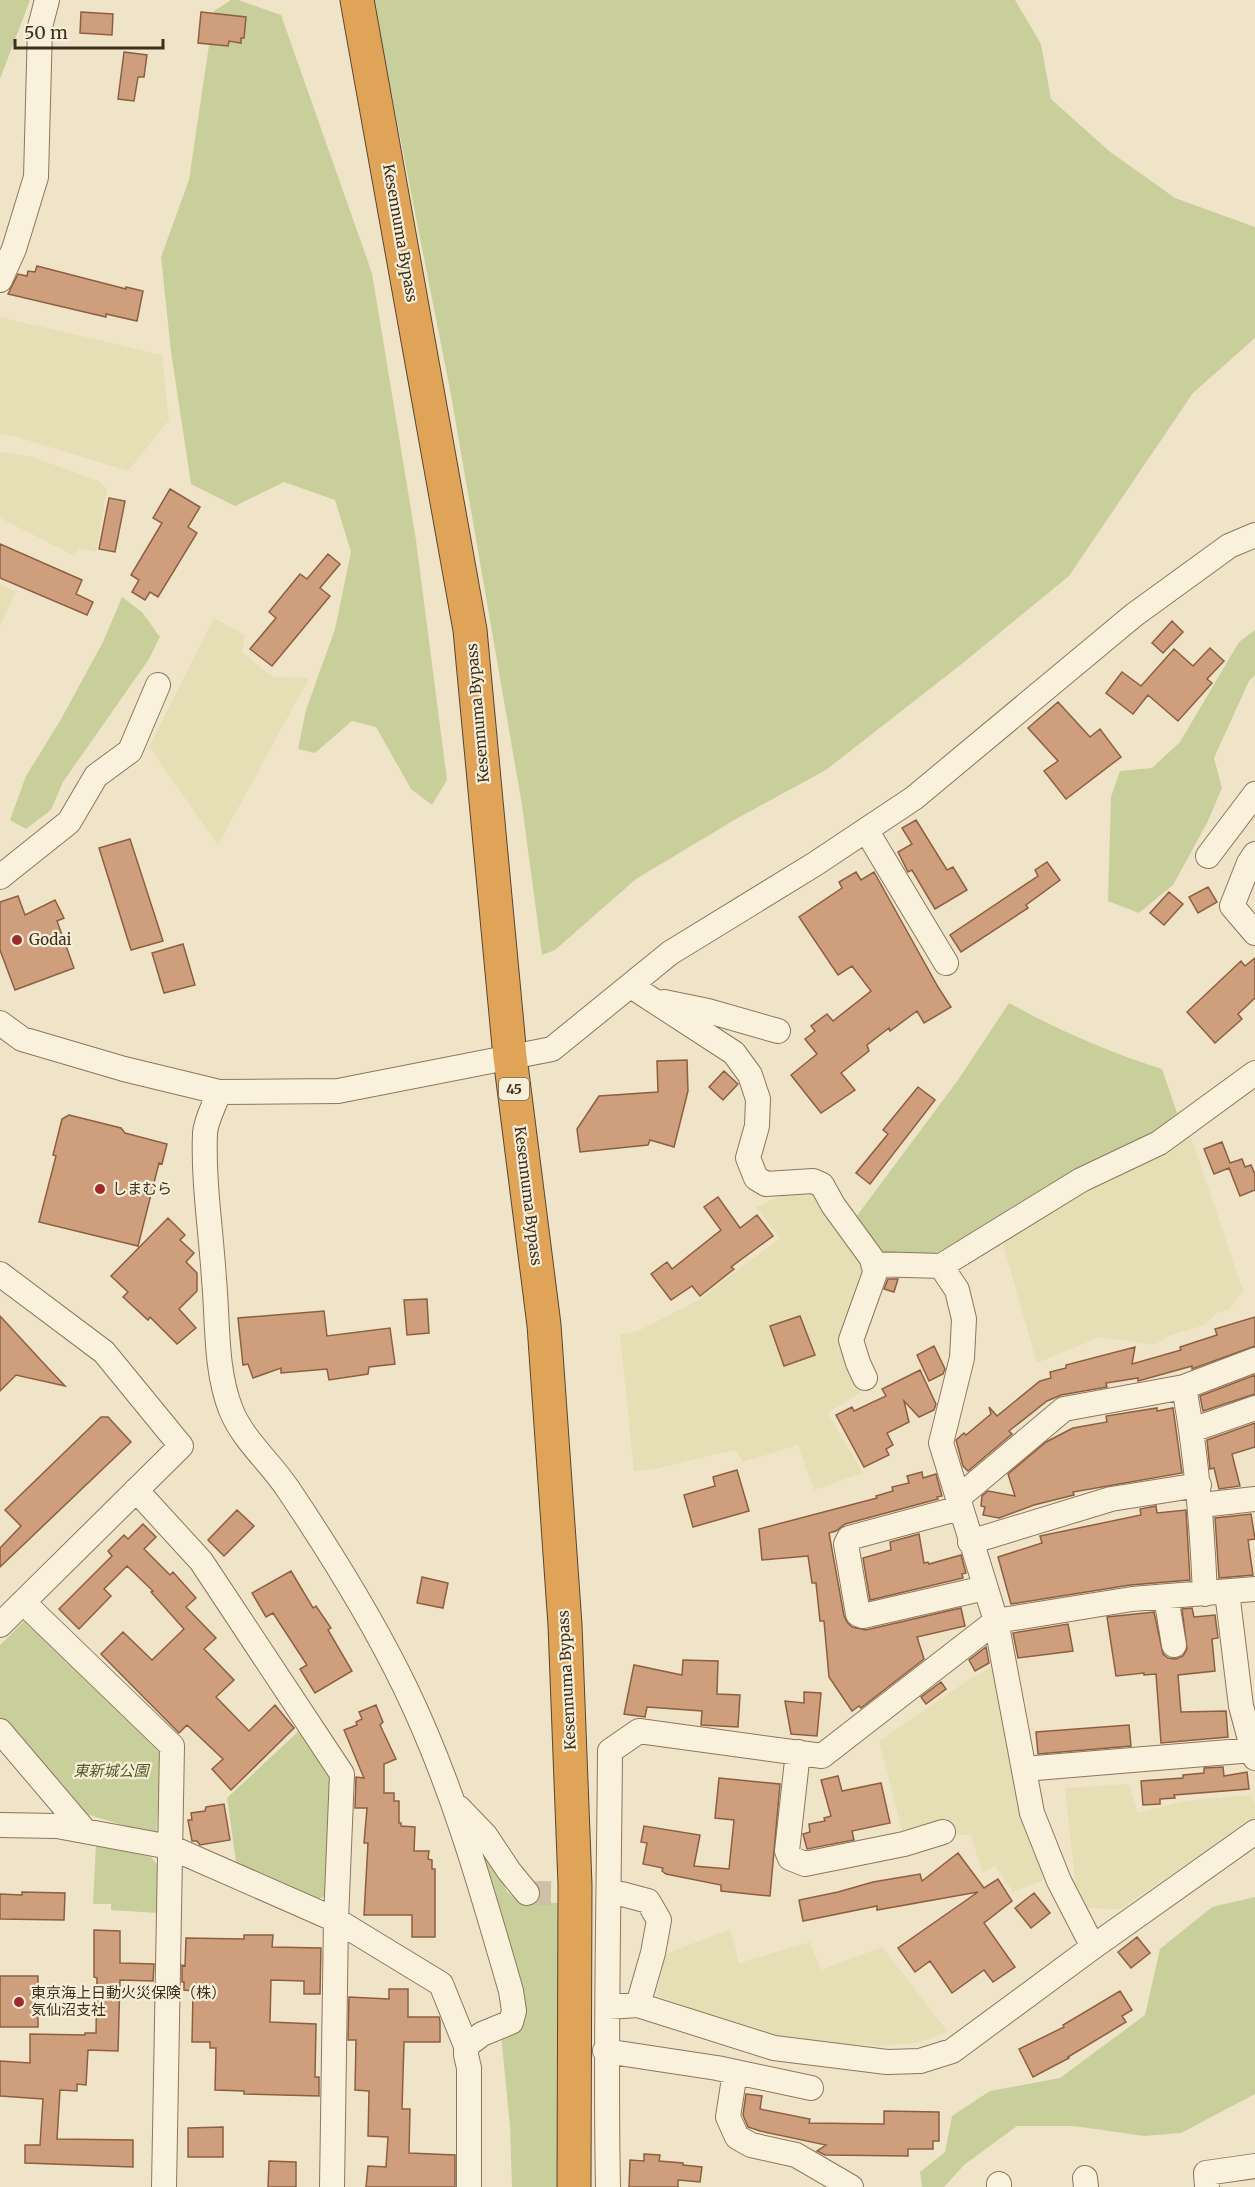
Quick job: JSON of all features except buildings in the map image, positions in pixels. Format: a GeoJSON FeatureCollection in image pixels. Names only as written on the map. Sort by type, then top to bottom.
{"type":"FeatureCollection","features":[{"type":"Feature","properties":{"kind":"highway","name":"Kesennuma Bypass"},"geometry":{"type":"LineString","coordinates":[[357,0],[470,630],[510,1057],[544,1324],[565,1626],[575,1885],[576,2134],[574,2187]]}},
{"type":"Feature","properties":{"kind":"street"},"geometry":{"type":"LineString","coordinates":[[0,279],[14,249],[36,177],[39,27],[47,0]]}},
{"type":"Feature","properties":{"kind":"street"},"geometry":{"type":"LineString","coordinates":[[0,1023],[22,1039],[124,1069],[219,1092],[339,1090],[552,1049],[640,993],[669,953],[815,864],[914,798],[1134,615],[1230,546],[1255,535]]}},
{"type":"Feature","properties":{"kind":"street"},"geometry":{"type":"LineString","coordinates":[[0,877],[69,822],[96,776],[130,751],[158,685]]}},
{"type":"Feature","properties":{"kind":"street"},"geometry":{"type":"LineString","coordinates":[[1208,856],[1255,794]]}},
{"type":"Feature","properties":{"kind":"street"},"geometry":{"type":"LineString","coordinates":[[866,830],[946,963]]}},
{"type":"Feature","properties":{"kind":"street"},"geometry":{"type":"LineString","coordinates":[[1255,854],[1249,863],[1232,906],[1255,933]]}},
{"type":"Feature","properties":{"kind":"street"},"geometry":{"type":"LineString","coordinates":[[640,993],[778,1031]]}},
{"type":"Feature","properties":{"kind":"street"},"geometry":{"type":"LineString","coordinates":[[640,993],[734,1053],[750,1075],[758,1099],[757,1126],[748,1158],[756,1178],[766,1184],[813,1181],[822,1185],[833,1205],[873,1260],[874,1273],[851,1340],[865,1378]]}},
{"type":"Feature","properties":{"kind":"street"},"geometry":{"type":"LineString","coordinates":[[873,1264],[941,1266],[1081,1180],[1159,1143],[1255,1074]]}},
{"type":"Feature","properties":{"kind":"street"},"geometry":{"type":"LineString","coordinates":[[219,1092],[205,1130],[220,1364],[231,1411],[246,1438],[278,1474],[315,1529],[372,1621],[406,1689],[453,1802],[477,1871],[514,2011],[511,2022],[482,2034],[466,2046]]}},
{"type":"Feature","properties":{"kind":"street"},"geometry":{"type":"LineString","coordinates":[[941,1266],[957,1290],[964,1319],[962,1358],[941,1443],[996,1621],[1032,1813],[1059,1881],[1093,1947]]}},
{"type":"Feature","properties":{"kind":"street"},"geometry":{"type":"LineString","coordinates":[[0,1274],[104,1352],[180,1446],[0,1625]]}},
{"type":"Feature","properties":{"kind":"street"},"geometry":{"type":"LineString","coordinates":[[985,1588],[863,1616],[858,1614],[846,1544],[849,1538],[959,1502],[1064,1408],[1184,1387],[1255,1360]]}},
{"type":"Feature","properties":{"kind":"street"},"geometry":{"type":"LineString","coordinates":[[1024,1769],[1254,1754],[1216,1593],[1184,1387]]}},
{"type":"Feature","properties":{"kind":"street"},"geometry":{"type":"LineString","coordinates":[[1192,1430],[1255,1408]]}},
{"type":"Feature","properties":{"kind":"street"},"geometry":{"type":"LineString","coordinates":[[136,1490],[201,1561],[342,1774],[336,1920],[332,2187]]}},
{"type":"Feature","properties":{"kind":"street"},"geometry":{"type":"LineString","coordinates":[[970,1542],[1111,1499],[1200,1495],[1255,1499]]}},
{"type":"Feature","properties":{"kind":"street"},"geometry":{"type":"LineString","coordinates":[[608,2187],[605,2051],[608,2007],[610,1751],[639,1731],[822,1756],[996,1621],[1132,1599],[1255,1589]]}},
{"type":"Feature","properties":{"kind":"street"},"geometry":{"type":"LineString","coordinates":[[1166,1597],[1174,1645]]}},
{"type":"Feature","properties":{"kind":"street"},"geometry":{"type":"LineString","coordinates":[[23,1602],[172,1746],[164,2187]]}},
{"type":"Feature","properties":{"kind":"street"},"geometry":{"type":"LineString","coordinates":[[0,1731],[85,1831]]}},
{"type":"Feature","properties":{"kind":"street"},"geometry":{"type":"LineString","coordinates":[[798,1752],[787,1851],[790,1858],[805,1864],[904,1844],[943,1832]]}},
{"type":"Feature","properties":{"kind":"street"},"geometry":{"type":"LineString","coordinates":[[453,1802],[485,1836],[527,1893]]}},
{"type":"Feature","properties":{"kind":"street"},"geometry":{"type":"LineString","coordinates":[[0,1825],[57,1826],[170,1847],[336,1920],[441,1984],[466,2046],[469,2068],[469,2187]]}},
{"type":"Feature","properties":{"kind":"street"},"geometry":{"type":"LineString","coordinates":[[605,2051],[735,2072],[804,2072],[887,2062],[920,2061],[952,2051],[1255,1832]]}},
{"type":"Feature","properties":{"kind":"street"},"geometry":{"type":"LineString","coordinates":[[622,1894],[648,1901],[659,1920],[653,1953],[638,2006]]}},
{"type":"Feature","properties":{"kind":"street"},"geometry":{"type":"LineString","coordinates":[[608,2007],[638,2006],[774,2048],[804,2072]]}},
{"type":"Feature","properties":{"kind":"street"},"geometry":{"type":"LineString","coordinates":[[735,2072],[728,2117],[736,2137],[751,2145],[796,2155],[851,2187]]}},
{"type":"Feature","properties":{"kind":"street"},"geometry":{"type":"LineString","coordinates":[[1208,2187],[1206,2173],[1255,2166]]}},
{"type":"Feature","properties":{"kind":"shaded area"},"geometry":{"type":"Polygon","coordinates":[[[0,317],[162,355],[169,420],[128,471],[17,437],[0,434],[0,317]]]}},
{"type":"Feature","properties":{"kind":"shaded area"},"geometry":{"type":"Polygon","coordinates":[[[0,452],[32,457],[99,481],[107,489],[96,552],[78,548],[75,556],[0,518],[0,452]]]}},
{"type":"Feature","properties":{"kind":"shaded area"},"geometry":{"type":"Polygon","coordinates":[[[0,584],[16,592],[0,626],[0,584]]]}},
{"type":"Feature","properties":{"kind":"shaded area"},"geometry":{"type":"Polygon","coordinates":[[[214,618],[245,635],[242,653],[273,677],[309,678],[218,845],[149,747],[214,618]]]}},
{"type":"Feature","properties":{"kind":"shaded area"},"geometry":{"type":"Polygon","coordinates":[[[1189,1131],[1243,1291],[1229,1310],[1218,1312],[1205,1325],[1170,1335],[1155,1345],[1100,1337],[1037,1363],[1001,1237],[1189,1131]]]}},
{"type":"Feature","properties":{"kind":"shaded area"},"geometry":{"type":"Polygon","coordinates":[[[806,1189],[819,1194],[867,1260],[845,1335],[861,1392],[828,1413],[863,1473],[814,1490],[798,1445],[743,1462],[735,1450],[654,1469],[634,1471],[620,1335],[638,1331],[697,1301],[780,1238],[756,1207],[788,1192],[806,1189]]]}},
{"type":"Feature","properties":{"kind":"shaded area"},"geometry":{"type":"Polygon","coordinates":[[[1000,1662],[1027,1818],[1044,1880],[1013,1892],[995,1866],[982,1872],[971,1835],[950,1835],[943,1819],[902,1830],[879,1741],[967,1681],[1000,1662]]]}},
{"type":"Feature","properties":{"kind":"shaded area"},"geometry":{"type":"Polygon","coordinates":[[[1129,1784],[1138,1813],[1184,1801],[1250,1795],[1255,1804],[1255,1818],[1120,1909],[1078,1908],[1065,1788],[1129,1784]]]}},
{"type":"Feature","properties":{"kind":"shaded area"},"geometry":{"type":"Polygon","coordinates":[[[730,1929],[739,1963],[810,1942],[821,1970],[882,1947],[948,2032],[917,2043],[878,2046],[771,2039],[656,1995],[666,1954],[730,1929]]]}},
{"type":"Feature","properties":{"kind":"green space"},"geometry":{"type":"Polygon","coordinates":[[[0,0],[30,0],[0,79],[0,0]]]}},
{"type":"Feature","properties":{"kind":"green space"},"geometry":{"type":"Polygon","coordinates":[[[231,0],[238,0],[281,15],[372,273],[416,540],[447,780],[432,805],[411,789],[376,727],[352,721],[315,753],[298,749],[306,710],[335,629],[351,552],[335,500],[284,482],[235,506],[191,484],[171,352],[161,257],[189,180],[214,11],[231,0]]]}},
{"type":"Feature","properties":{"kind":"green space"},"geometry":{"type":"Polygon","coordinates":[[[373,0],[1015,0],[1041,44],[1051,99],[1109,151],[1175,198],[1255,227],[1255,338],[1193,393],[1069,576],[963,663],[826,770],[736,819],[636,879],[555,950],[542,955],[522,805],[451,395],[373,0]]]}},
{"type":"Feature","properties":{"kind":"green space"},"geometry":{"type":"Polygon","coordinates":[[[122,597],[142,612],[160,637],[149,659],[63,782],[51,810],[26,829],[10,820],[26,776],[60,721],[103,642],[122,597]]]}},
{"type":"Feature","properties":{"kind":"green space"},"geometry":{"type":"Polygon","coordinates":[[[1255,630],[1255,675],[1249,681],[1214,758],[1222,788],[1207,823],[1173,885],[1139,913],[1108,901],[1111,797],[1120,771],[1152,768],[1180,742],[1239,642],[1255,630]]]}},
{"type":"Feature","properties":{"kind":"green space"},"geometry":{"type":"Polygon","coordinates":[[[1009,1003],[1084,1040],[1162,1069],[1177,1113],[1155,1137],[921,1261],[880,1252],[853,1221],[958,1080],[1009,1003]]]}},
{"type":"Feature","properties":{"kind":"green space","name":"東新城公園"},"geometry":{"type":"Polygon","coordinates":[[[27,1618],[163,1755],[156,1835],[86,1814],[0,1718],[0,1645],[27,1618]]]}},
{"type":"Feature","properties":{"kind":"green space"},"geometry":{"type":"Polygon","coordinates":[[[302,1728],[331,1774],[327,1896],[317,1899],[236,1862],[227,1798],[302,1728]]]}},
{"type":"Feature","properties":{"kind":"green space"},"geometry":{"type":"Polygon","coordinates":[[[96,1845],[151,1857],[160,1868],[157,1913],[111,1910],[111,1904],[93,1904],[96,1845]]]}},
{"type":"Feature","properties":{"kind":"green space"},"geometry":{"type":"Polygon","coordinates":[[[485,1853],[491,1855],[507,1892],[520,1902],[561,1903],[563,2187],[512,2187],[510,2126],[501,2035],[514,2027],[483,1858],[485,1853]]]}},
{"type":"Feature","properties":{"kind":"green space"},"geometry":{"type":"Polygon","coordinates":[[[1255,1897],[1255,2094],[1181,2133],[1144,2136],[1074,2126],[1017,2126],[964,2165],[944,2187],[922,2187],[920,2172],[945,2152],[952,2116],[990,2091],[1060,2078],[1145,2015],[1160,1949],[1212,1907],[1255,1897]]]}},
{"type":"Feature","properties":{"kind":"tunnel"},"geometry":{"type":"LineString","coordinates":[[527,1893],[622,1894]]}},
{"type":"Feature","properties":{"kind":"place","name":"Godai"},"geometry":{"type":"Point","coordinates":[17,940]}},
{"type":"Feature","properties":{"kind":"place","name":"しまむら"},"geometry":{"type":"Point","coordinates":[100,1189]}},
{"type":"Feature","properties":{"kind":"place","name":"東京海上日動火災保険（株） 気仙沼支社"},"geometry":{"type":"Point","coordinates":[19,2002]}}]}
